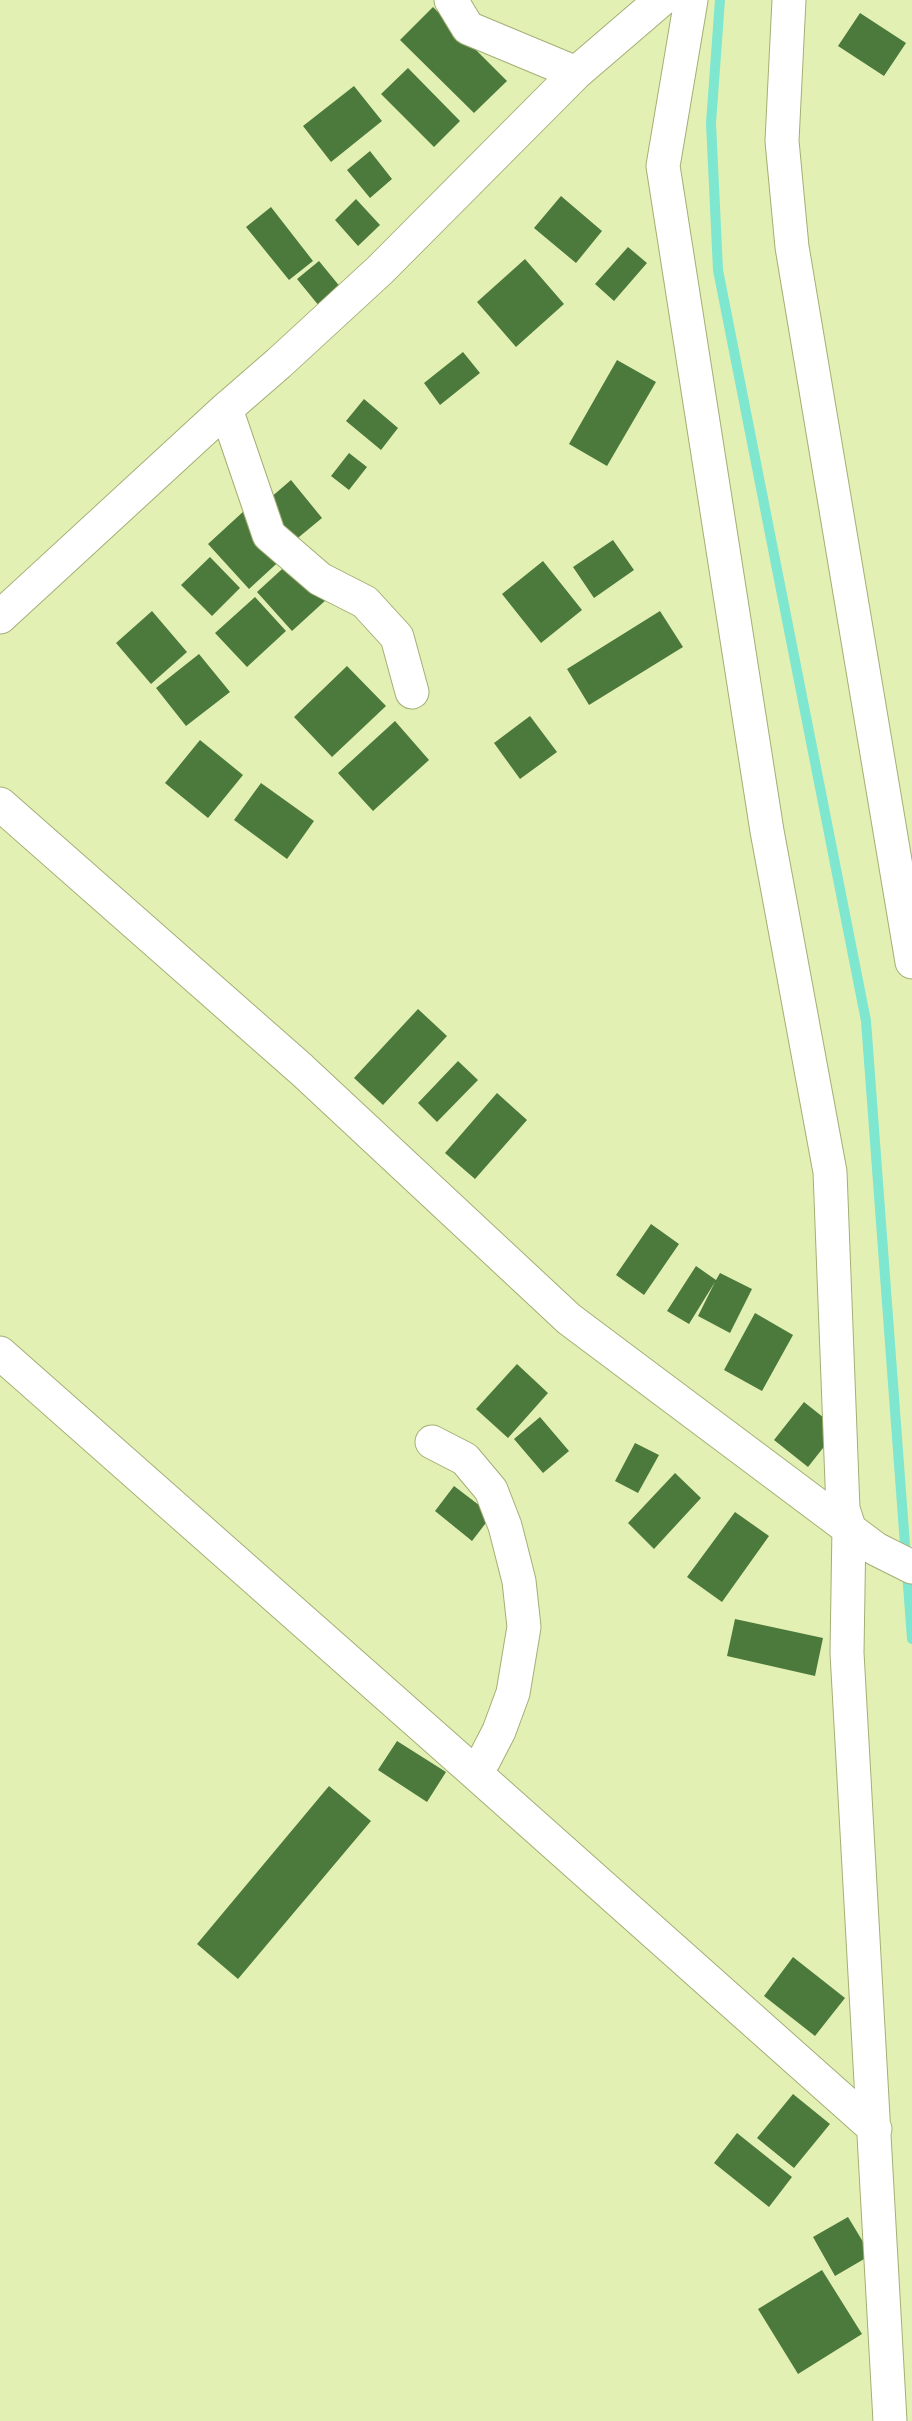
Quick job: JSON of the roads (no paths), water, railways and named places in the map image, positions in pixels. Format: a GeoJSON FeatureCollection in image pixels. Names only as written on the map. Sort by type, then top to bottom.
{"type":"FeatureCollection","features":[{"type":"Feature","properties":{"kind":"street"},"geometry":{"type":"LineString","coordinates":[[451,0],[468,28],[576,73]]}},
{"type":"Feature","properties":{"kind":"street"},"geometry":{"type":"LineString","coordinates":[[0,617],[380,270],[576,73],[661,0]]}},
{"type":"Feature","properties":{"kind":"street"},"geometry":{"type":"LineString","coordinates":[[691,0],[663,166],[767,831],[830,1172],[843,1509],[849,1527],[847,1653],[891,2421]]}},
{"type":"Feature","properties":{"kind":"street"},"geometry":{"type":"LineString","coordinates":[[789,0],[782,141],[792,247],[912,962]]}},
{"type":"Feature","properties":{"kind":"street"},"geometry":{"type":"LineString","coordinates":[[226,409],[269,535],[320,579],[365,602],[373,610],[397,637],[412,692]]}},
{"type":"Feature","properties":{"kind":"street"},"geometry":{"type":"LineString","coordinates":[[0,804],[301,1069],[568,1319],[876,1549],[912,1567]]}},
{"type":"Feature","properties":{"kind":"street"},"geometry":{"type":"LineString","coordinates":[[0,1353],[875,2129]]}},
{"type":"Feature","properties":{"kind":"street"},"geometry":{"type":"LineString","coordinates":[[432,1442],[465,1459],[491,1490],[505,1526],[520,1592],[524,1627],[513,1693],[499,1731],[484,1760],[474,1772]]}},
{"type":"Feature","properties":{"kind":"waterway"},"geometry":{"type":"LineString","coordinates":[[720,0],[711,123],[718,270],[866,1021],[912,1639]]}}]}
